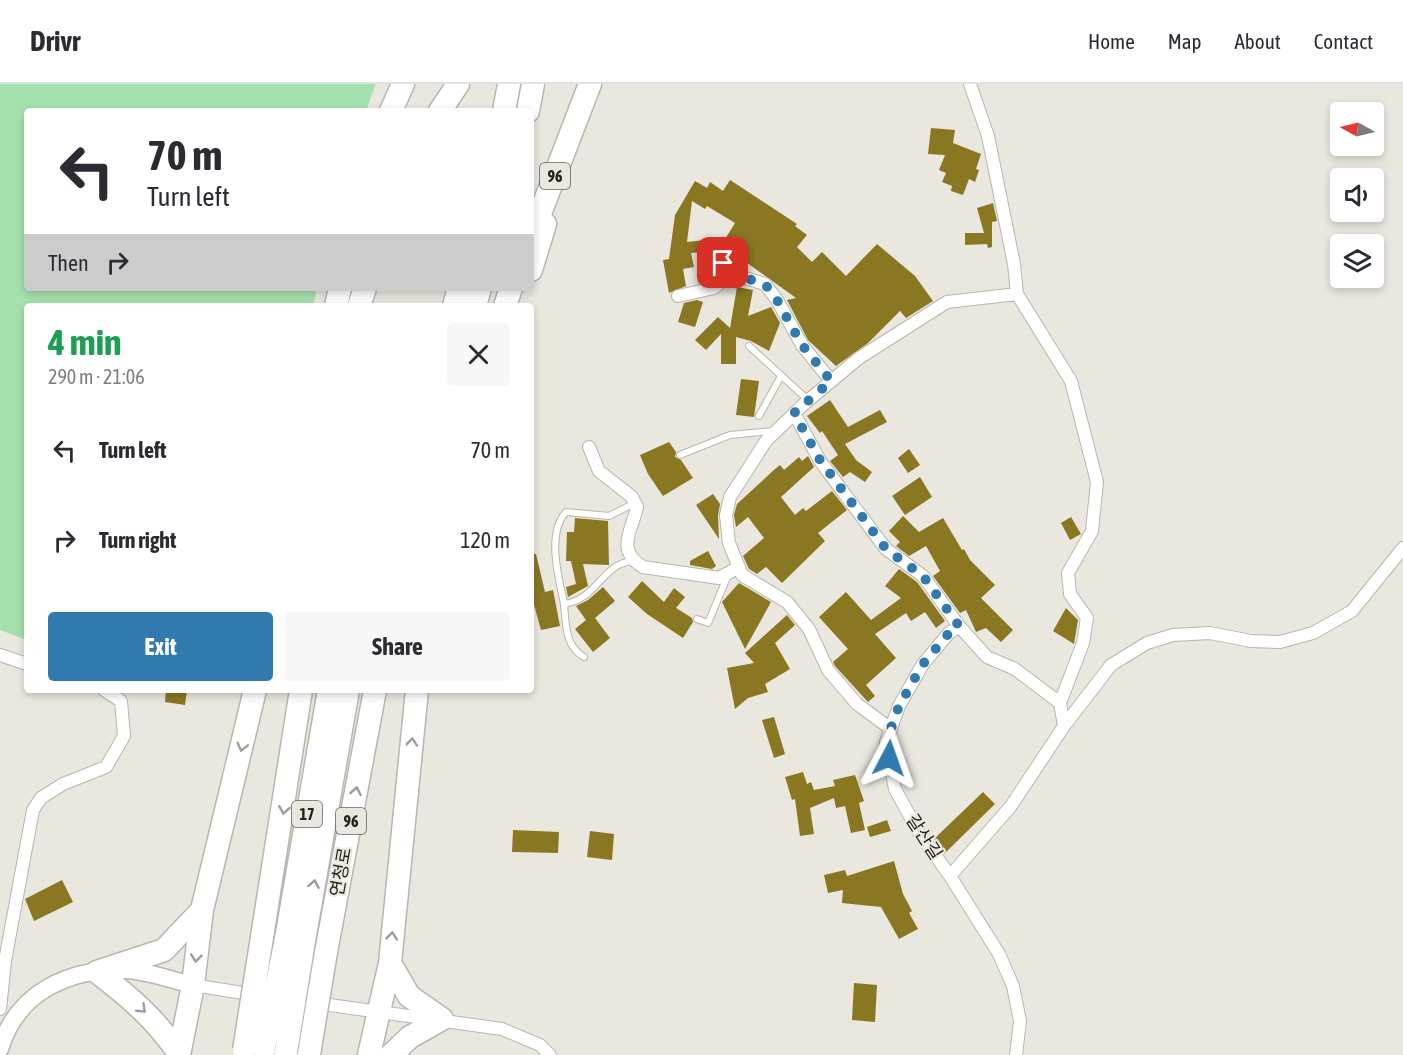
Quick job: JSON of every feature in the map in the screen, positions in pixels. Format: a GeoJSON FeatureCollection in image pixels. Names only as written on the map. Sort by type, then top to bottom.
{"type":"FeatureCollection","features":[{"type":"Feature","properties":{"kind":"highway"},"geometry":{"type":"LineString","coordinates":[[392,108],[403,84]]}},
{"type":"Feature","properties":{"kind":"highway"},"geometry":{"type":"LineString","coordinates":[[442,108],[458,84]]}},
{"type":"Feature","properties":{"kind":"highway"},"geometry":{"type":"LineString","coordinates":[[505,108],[509,84]]}},
{"type":"Feature","properties":{"kind":"highway","name":"96"},"geometry":{"type":"LineString","coordinates":[[534,229],[590,84]]}},
{"type":"Feature","properties":{"kind":"highway"},"geometry":{"type":"LineString","coordinates":[[534,260],[578,114]]}},
{"type":"Feature","properties":{"kind":"highway"},"geometry":{"type":"LineString","coordinates":[[179,1054],[193,986],[202,910],[254,693]]}},
{"type":"Feature","properties":{"kind":"highway"},"geometry":{"type":"LineString","coordinates":[[264,1052],[262,937],[301,693]]}},
{"type":"Feature","properties":{"kind":"highway","name":"17"},"geometry":{"type":"LineString","coordinates":[[295,940],[329,693]]}},
{"type":"Feature","properties":{"kind":"highway","name":"연청로"},"geometry":{"type":"LineString","coordinates":[[295,940],[347,693]]}},
{"type":"Feature","properties":{"kind":"highway","name":"연청로"},"geometry":{"type":"LineString","coordinates":[[308,1054],[374,693]]}},
{"type":"Feature","properties":{"kind":"highway"},"geometry":{"type":"LineString","coordinates":[[369,1055],[390,963],[417,693]]}},
{"type":"Feature","properties":{"kind":"highway"},"geometry":{"type":"LineString","coordinates":[[97,972],[164,950],[202,910]]}},
{"type":"Feature","properties":{"kind":"highway"},"geometry":{"type":"LineString","coordinates":[[264,1052],[295,940]]}},
{"type":"Feature","properties":{"kind":"highway"},"geometry":{"type":"LineString","coordinates":[[390,963],[409,996],[442,1019],[410,1037],[391,1055]]}},
{"type":"Feature","properties":{"kind":"highway"},"geometry":{"type":"LineString","coordinates":[[97,972],[131,998],[159,1026],[179,1054]]}},
{"type":"Feature","properties":{"kind":"street"},"geometry":{"type":"LineString","coordinates":[[970,84],[988,136],[1014,264],[1017,294],[1071,381],[1097,482],[1092,531],[1068,573],[1070,594],[1088,618],[1083,643],[1060,703],[1064,726]]}},
{"type":"Feature","properties":{"kind":"street"},"geometry":{"type":"LineString","coordinates":[[716,250],[729,275]]}},
{"type":"Feature","properties":{"kind":"street"},"geometry":{"type":"LineString","coordinates":[[678,296],[714,288],[729,275],[765,284],[777,300],[802,345],[831,381]]}},
{"type":"Feature","properties":{"kind":"street"},"geometry":{"type":"LineString","coordinates":[[891,729],[857,704],[828,670],[809,629],[787,602],[734,570],[726,516],[730,497],[766,441],[808,400],[859,358],[947,302],[1017,294]]}},
{"type":"Feature","properties":{"kind":"street"},"geometry":{"type":"LineString","coordinates":[[794,413],[820,460],[886,549],[923,576],[959,626],[987,657],[1015,669],[1060,703]]}},
{"type":"Feature","properties":{"kind":"street"},"geometry":{"type":"LineString","coordinates":[[589,447],[599,471],[632,497],[638,507],[628,536],[627,548],[633,561],[643,567],[719,578],[734,570]]}},
{"type":"Feature","properties":{"kind":"street"},"geometry":{"type":"LineString","coordinates":[[950,876],[1011,806],[1064,726],[1110,665],[1147,643],[1173,635],[1210,633],[1251,641],[1280,642],[1313,633],[1352,612],[1403,548]]}},
{"type":"Feature","properties":{"kind":"street","name":"갈산길"},"geometry":{"type":"LineString","coordinates":[[959,626],[949,633],[923,664],[899,706],[886,742],[895,789],[918,831],[950,876],[999,954],[1013,986],[1020,1021],[1016,1055]]}},
{"type":"Feature","properties":{"kind":"street"},"geometry":{"type":"LineString","coordinates":[[0,655],[24,663]]}},
{"type":"Feature","properties":{"kind":"street"},"geometry":{"type":"LineString","coordinates":[[5,1031],[0,1010],[5,961],[33,810],[41,798],[63,784],[106,767],[124,736],[121,701],[109,693]]}},
{"type":"Feature","properties":{"kind":"street"},"geometry":{"type":"LineString","coordinates":[[0,1049],[5,1031],[26,1004],[46,987],[72,975],[127,970],[193,986],[502,1029],[540,1045],[550,1055]]}},
{"type":"Feature","properties":{"kind":"lane"},"geometry":{"type":"LineString","coordinates":[[749,346],[808,400]]}},
{"type":"Feature","properties":{"kind":"lane"},"geometry":{"type":"LineString","coordinates":[[759,416],[781,376]]}},
{"type":"Feature","properties":{"kind":"lane"},"geometry":{"type":"LineString","coordinates":[[680,454],[730,435],[777,430]]}},
{"type":"Feature","properties":{"kind":"lane"},"geometry":{"type":"LineString","coordinates":[[584,657],[574,651],[566,632],[556,550],[556,532],[560,518],[566,512],[609,516],[635,503]]}},
{"type":"Feature","properties":{"kind":"lane"},"geometry":{"type":"LineString","coordinates":[[564,604],[573,603],[594,590],[609,571],[621,562],[633,561]]}},
{"type":"Feature","properties":{"kind":"lane"},"geometry":{"type":"LineString","coordinates":[[697,619],[708,623],[734,570]]}},
{"type":"Feature","properties":{"kind":"green space"},"geometry":{"type":"Polygon","coordinates":[[[0,84],[376,84],[367,108],[24,108],[24,291],[316,291],[314,303],[24,303],[24,639],[0,630],[0,84]]]}},
{"type":"Feature","properties":{"kind":"building"},"geometry":{"type":"Polygon","coordinates":[[[931,128],[955,130],[953,143],[981,154],[975,182],[969,179],[963,195],[951,191],[952,186],[942,182],[946,173],[939,170],[945,155],[928,154],[931,128]]]}},
{"type":"Feature","properties":{"kind":"building"},"geometry":{"type":"Polygon","coordinates":[[[730,180],[797,224],[795,226],[807,235],[797,247],[812,262],[822,252],[846,276],[877,244],[915,276],[933,301],[906,318],[900,311],[868,343],[836,366],[808,340],[787,300],[796,298],[743,260],[740,264],[729,257],[722,244],[735,223],[707,206],[705,209],[692,201],[687,242],[705,240],[706,252],[691,253],[694,267],[683,269],[686,286],[669,293],[663,260],[669,259],[675,215],[695,181],[707,188],[710,182],[723,191],[730,180]]]}},
{"type":"Feature","properties":{"kind":"building"},"geometry":{"type":"Polygon","coordinates":[[[993,203],[997,221],[992,222],[992,247],[988,248],[987,244],[965,245],[965,233],[984,233],[977,208],[993,203]]]}},
{"type":"Feature","properties":{"kind":"building"},"geometry":{"type":"Polygon","coordinates":[[[737,287],[753,290],[748,316],[771,307],[780,323],[769,351],[751,341],[736,337],[736,364],[721,364],[721,334],[706,350],[695,340],[718,317],[730,328],[737,287]]]}},
{"type":"Feature","properties":{"kind":"building"},"geometry":{"type":"Polygon","coordinates":[[[697,300],[703,302],[695,327],[678,322],[684,303],[697,300]]]}},
{"type":"Feature","properties":{"kind":"building"},"geometry":{"type":"Polygon","coordinates":[[[741,379],[759,381],[754,417],[736,415],[741,379]]]}},
{"type":"Feature","properties":{"kind":"building"},"geometry":{"type":"Polygon","coordinates":[[[830,400],[848,427],[880,410],[887,422],[845,444],[856,460],[872,472],[865,482],[850,472],[843,477],[830,461],[838,455],[822,431],[820,433],[807,416],[830,400]]]}},
{"type":"Feature","properties":{"kind":"building"},"geometry":{"type":"Polygon","coordinates":[[[669,442],[676,452],[675,457],[681,460],[693,478],[663,496],[648,474],[640,455],[669,442]]]}},
{"type":"Feature","properties":{"kind":"building"},"geometry":{"type":"Polygon","coordinates":[[[909,449],[920,465],[908,473],[898,458],[909,449]]]}},
{"type":"Feature","properties":{"kind":"building"},"geometry":{"type":"Polygon","coordinates":[[[808,456],[814,467],[781,497],[795,515],[803,508],[806,511],[832,491],[847,510],[818,533],[825,541],[782,583],[766,567],[757,574],[749,569],[743,556],[764,538],[748,517],[736,527],[734,515],[737,504],[780,465],[784,470],[799,457],[802,461],[808,456]]]}},
{"type":"Feature","properties":{"kind":"building"},"geometry":{"type":"Polygon","coordinates":[[[920,477],[932,497],[905,515],[892,496],[920,477]]]}},
{"type":"Feature","properties":{"kind":"building"},"geometry":{"type":"Polygon","coordinates":[[[713,494],[720,504],[719,539],[696,505],[713,494]]]}},
{"type":"Feature","properties":{"kind":"building"},"geometry":{"type":"Polygon","coordinates":[[[903,516],[919,532],[943,518],[962,550],[964,549],[970,560],[995,585],[981,598],[1013,630],[1001,642],[986,628],[976,632],[966,610],[960,613],[933,576],[940,571],[926,546],[909,556],[896,546],[900,542],[889,531],[903,516]]]}},
{"type":"Feature","properties":{"kind":"building"},"geometry":{"type":"Polygon","coordinates":[[[1071,517],[1081,534],[1070,540],[1061,523],[1071,517]]]}},
{"type":"Feature","properties":{"kind":"building"},"geometry":{"type":"Polygon","coordinates":[[[575,518],[608,521],[609,565],[583,564],[588,586],[568,597],[566,587],[576,584],[571,561],[566,561],[567,532],[574,532],[575,518]]]}},
{"type":"Feature","properties":{"kind":"building"},"geometry":{"type":"Polygon","coordinates":[[[708,551],[716,566],[712,569],[690,565],[690,561],[708,551]]]}},
{"type":"Feature","properties":{"kind":"building"},"geometry":{"type":"Polygon","coordinates":[[[534,554],[536,554],[545,592],[553,590],[560,626],[541,630],[534,605],[534,554]]]}},
{"type":"Feature","properties":{"kind":"building"},"geometry":{"type":"Polygon","coordinates":[[[899,569],[917,582],[945,621],[936,628],[925,612],[911,621],[906,613],[875,634],[896,658],[866,685],[875,696],[868,702],[835,666],[833,662],[848,649],[819,617],[846,592],[871,620],[901,598],[885,586],[899,569]]]}},
{"type":"Feature","properties":{"kind":"building"},"geometry":{"type":"Polygon","coordinates":[[[642,581],[664,602],[674,588],[685,597],[676,608],[692,618],[693,622],[683,638],[647,614],[628,597],[642,581]]]}},
{"type":"Feature","properties":{"kind":"building"},"geometry":{"type":"Polygon","coordinates":[[[739,583],[771,602],[745,649],[722,602],[739,583]]]}},
{"type":"Feature","properties":{"kind":"building"},"geometry":{"type":"Polygon","coordinates":[[[603,587],[615,601],[595,618],[610,638],[593,652],[575,629],[586,620],[576,606],[588,600],[603,587]]]}},
{"type":"Feature","properties":{"kind":"building"},"geometry":{"type":"Polygon","coordinates":[[[1066,608],[1078,620],[1074,644],[1053,631],[1066,608]]]}},
{"type":"Feature","properties":{"kind":"building"},"geometry":{"type":"Polygon","coordinates":[[[787,615],[795,625],[775,643],[790,669],[765,684],[768,692],[748,698],[735,709],[727,668],[754,663],[745,653],[787,615]]]}},
{"type":"Feature","properties":{"kind":"building"},"geometry":{"type":"Polygon","coordinates":[[[166,693],[187,693],[185,705],[165,702],[166,693]]]}},
{"type":"Feature","properties":{"kind":"building"},"geometry":{"type":"Polygon","coordinates":[[[774,717],[785,754],[774,758],[762,720],[774,717]]]}},
{"type":"Feature","properties":{"kind":"building"},"geometry":{"type":"Polygon","coordinates":[[[803,772],[807,784],[811,782],[814,790],[835,786],[833,780],[855,775],[864,801],[859,803],[865,830],[851,833],[845,806],[836,808],[834,798],[810,808],[814,834],[800,836],[795,799],[792,800],[785,777],[803,772]]]}},
{"type":"Feature","properties":{"kind":"building"},"geometry":{"type":"Polygon","coordinates":[[[983,792],[995,804],[944,854],[934,839],[983,792]]]}},
{"type":"Feature","properties":{"kind":"building"},"geometry":{"type":"Polygon","coordinates":[[[887,820],[891,831],[870,837],[867,827],[887,820]]]}},
{"type":"Feature","properties":{"kind":"building"},"geometry":{"type":"Polygon","coordinates":[[[513,830],[559,832],[558,853],[512,852],[513,830]]]}},
{"type":"Feature","properties":{"kind":"building"},"geometry":{"type":"Polygon","coordinates":[[[590,831],[614,834],[612,860],[587,857],[590,831]]]}},
{"type":"Feature","properties":{"kind":"building"},"geometry":{"type":"Polygon","coordinates":[[[894,861],[903,894],[912,911],[909,913],[918,929],[899,939],[881,907],[842,903],[843,890],[828,893],[824,875],[845,870],[847,876],[894,861]]]}},
{"type":"Feature","properties":{"kind":"building"},"geometry":{"type":"Polygon","coordinates":[[[62,880],[73,902],[34,921],[25,899],[62,880]]]}},
{"type":"Feature","properties":{"kind":"building"},"geometry":{"type":"Polygon","coordinates":[[[854,983],[877,985],[875,1022],[852,1020],[854,983]]]}},
{"type":"Feature","properties":{"kind":"route"},"geometry":{"type":"LineString","coordinates":[[723,263],[729,275],[765,284],[777,300],[802,345],[831,381],[794,413],[820,460],[886,549],[923,576],[959,626],[949,633],[923,664],[899,706],[886,742],[889,758]]}}]}
